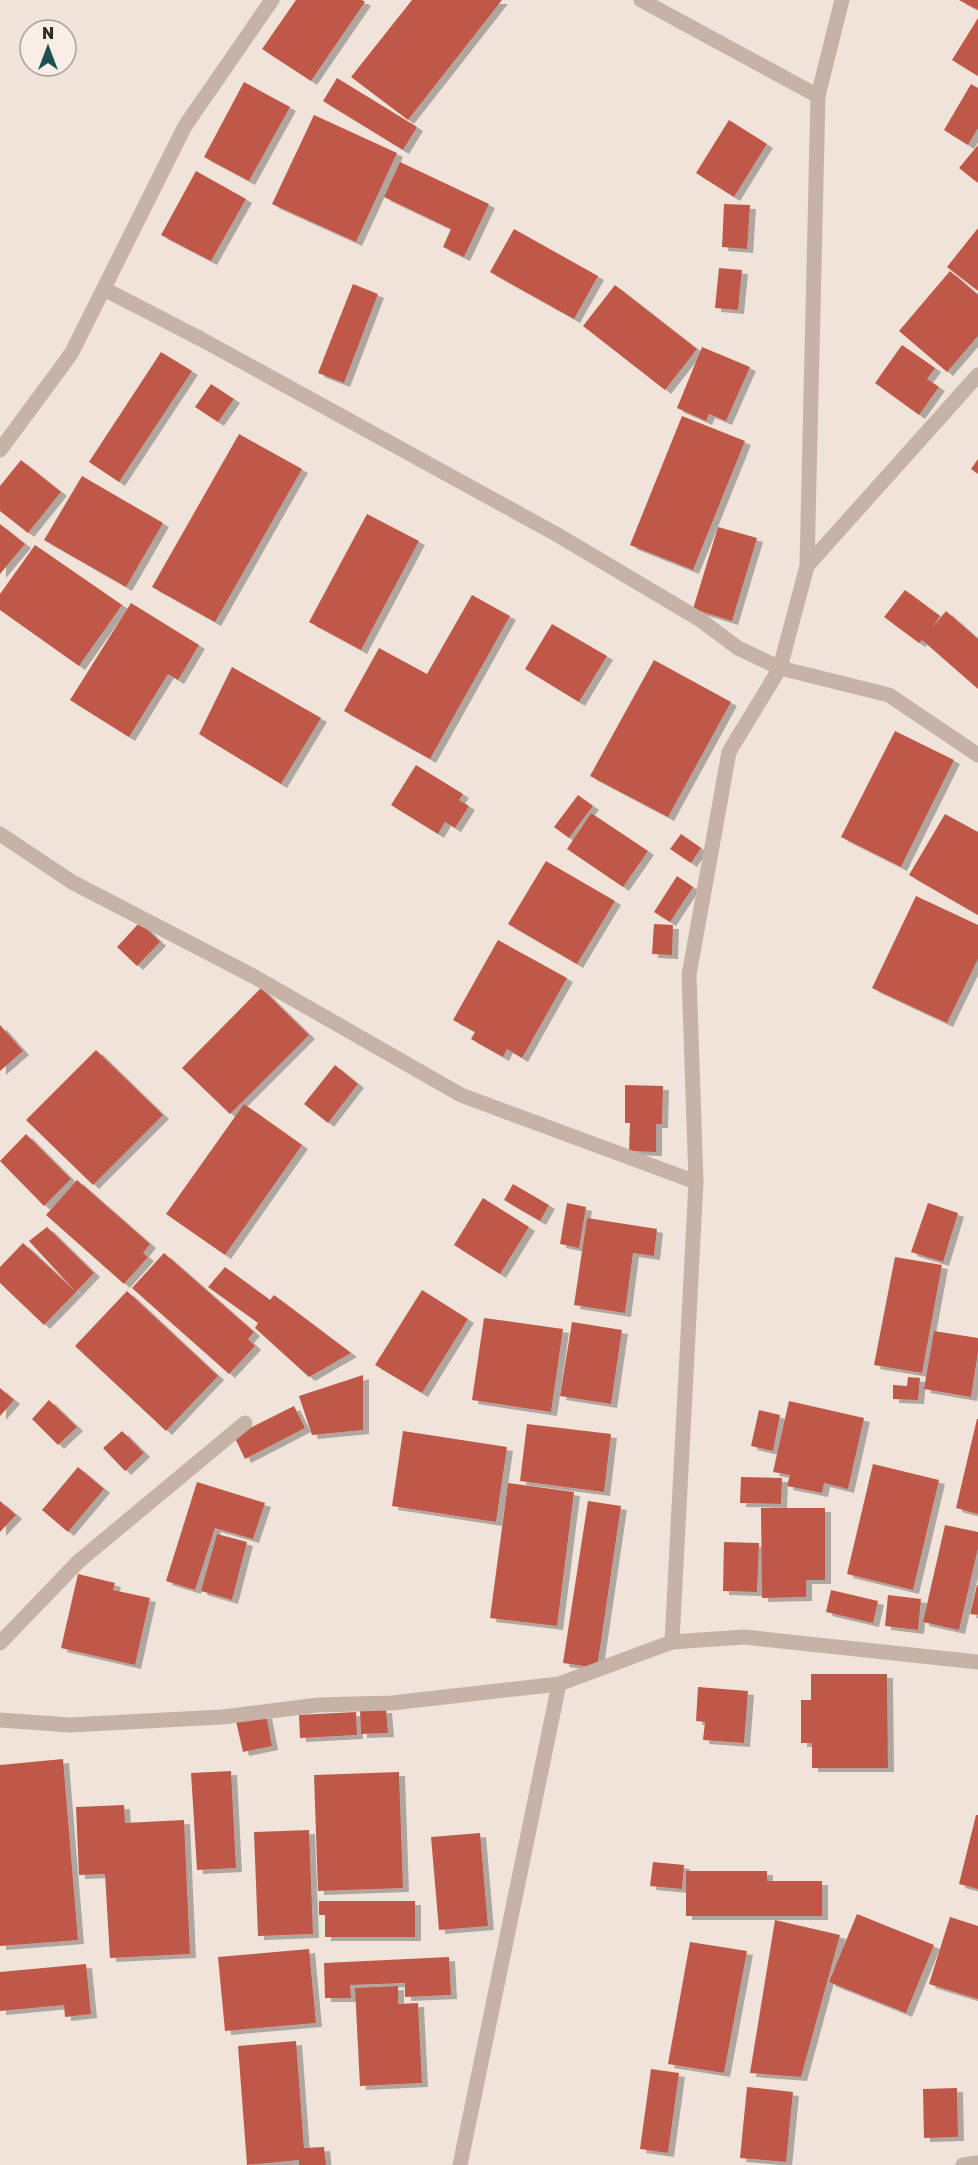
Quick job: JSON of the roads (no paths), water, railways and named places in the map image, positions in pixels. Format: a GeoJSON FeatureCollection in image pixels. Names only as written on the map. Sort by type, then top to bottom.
{"type":"FeatureCollection","features":[{"type":"Feature","properties":{"kind":"street"},"geometry":{"type":"LineString","coordinates":[[0,450],[71,354],[185,126],[272,0]]}},
{"type":"Feature","properties":{"kind":"street"},"geometry":{"type":"LineString","coordinates":[[641,0],[818,96]]}},
{"type":"Feature","properties":{"kind":"street"},"geometry":{"type":"LineString","coordinates":[[672,1642],[696,1182],[689,975],[729,752],[780,668],[807,566],[818,96],[842,0]]}},
{"type":"Feature","properties":{"kind":"street"},"geometry":{"type":"LineString","coordinates":[[104,289],[201,339],[546,528],[699,620],[738,648],[780,668],[889,695],[978,755]]}},
{"type":"Feature","properties":{"kind":"street"},"geometry":{"type":"LineString","coordinates":[[807,566],[978,375]]}},
{"type":"Feature","properties":{"kind":"street"},"geometry":{"type":"LineString","coordinates":[[0,834],[72,882],[253,976],[461,1095],[696,1182]]}},
{"type":"Feature","properties":{"kind":"street"},"geometry":{"type":"LineString","coordinates":[[0,1643],[80,1561],[245,1423]]}},
{"type":"Feature","properties":{"kind":"street"},"geometry":{"type":"LineString","coordinates":[[0,1720],[70,1725],[222,1717],[318,1705],[392,1703],[559,1684],[672,1642],[744,1637],[978,1662]]}},
{"type":"Feature","properties":{"kind":"street"},"geometry":{"type":"LineString","coordinates":[[460,2165],[559,1684]]}},
{"type":"Feature","properties":{"kind":"street"},"geometry":{"type":"LineString","coordinates":[[963,2165],[978,2163]]}}]}
